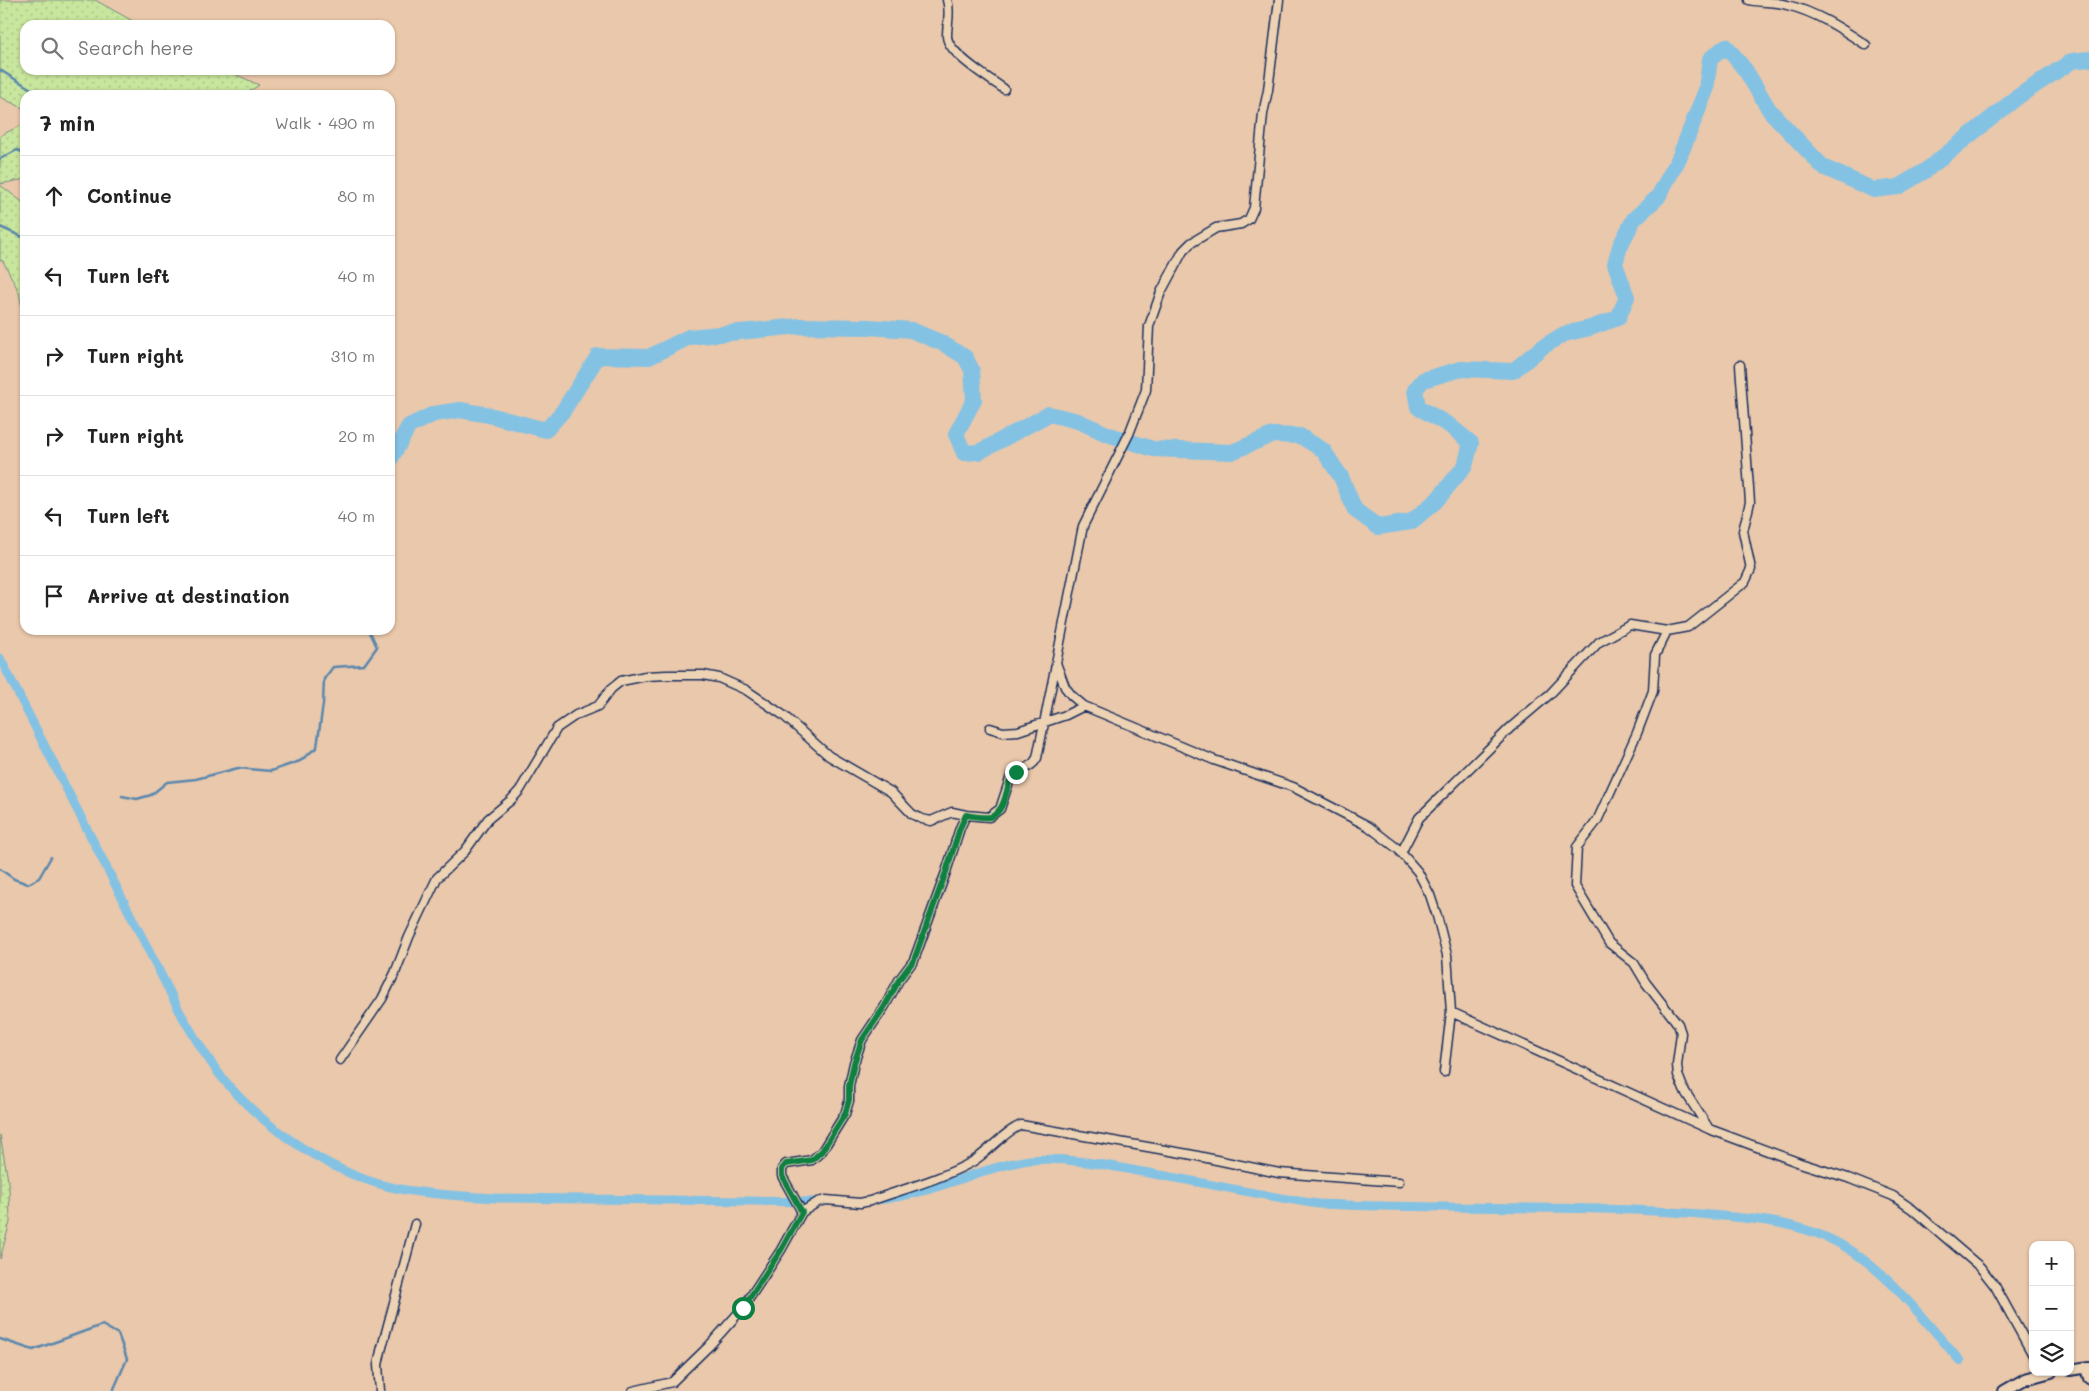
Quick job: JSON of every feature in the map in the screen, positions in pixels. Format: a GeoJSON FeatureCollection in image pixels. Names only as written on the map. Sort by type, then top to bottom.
{"type":"FeatureCollection","features":[{"type":"Feature","properties":{"kind":"main road"},"geometry":{"type":"LineString","coordinates":[[2074,1369],[2087,1367],[2089,1378]]}},
{"type":"Feature","properties":{"kind":"main road"},"geometry":{"type":"LineString","coordinates":[[2004,1391],[2032,1376]]}},
{"type":"Feature","properties":{"kind":"street"},"geometry":{"type":"LineString","coordinates":[[947,0],[949,13],[946,38],[951,46],[965,61],[1004,89]]}},
{"type":"Feature","properties":{"kind":"street"},"geometry":{"type":"LineString","coordinates":[[340,1060],[382,999],[396,973],[409,937],[437,878],[465,851],[488,819],[520,790],[557,728],[576,715],[598,706],[610,689],[620,681],[646,676],[703,675],[727,681],[746,690],[783,715],[830,756],[891,792],[912,814],[931,821],[952,812],[989,817],[1000,810],[1011,776],[1029,768],[1037,758],[1079,540],[1092,506],[1130,434],[1146,390],[1149,326],[1161,292],[1183,251],[1191,243],[1216,228],[1241,224],[1249,219],[1254,208],[1263,114],[1268,90],[1279,0]]}},
{"type":"Feature","properties":{"kind":"street"},"geometry":{"type":"LineString","coordinates":[[1749,0],[1762,3],[1786,4],[1816,15],[1866,45]]}},
{"type":"Feature","properties":{"kind":"street"},"geometry":{"type":"LineString","coordinates":[[1402,852],[1419,818],[1510,728],[1550,694],[1599,642],[1630,625],[1667,631],[1688,627],[1745,582],[1751,569],[1744,531],[1750,502],[1740,365]]}},
{"type":"Feature","properties":{"kind":"street"},"geometry":{"type":"LineString","coordinates":[[1667,631],[1655,655],[1653,691],[1637,734],[1596,821],[1577,847],[1575,886],[1609,943],[1634,963],[1646,983],[1678,1024],[1681,1033],[1677,1064],[1678,1075],[1684,1090],[1709,1129]]}},
{"type":"Feature","properties":{"kind":"street"},"geometry":{"type":"LineString","coordinates":[[1056,663],[1065,687],[1084,706],[1214,760],[1293,787],[1368,826],[1402,852],[1418,872],[1437,916],[1447,954],[1450,1012],[1444,1072]]}},
{"type":"Feature","properties":{"kind":"street"},"geometry":{"type":"LineString","coordinates":[[990,728],[1003,732],[1018,731],[1066,715],[1084,706]]}},
{"type":"Feature","properties":{"kind":"street"},"geometry":{"type":"LineString","coordinates":[[802,1212],[782,1176],[782,1169],[786,1164],[812,1160],[817,1156],[845,1114],[849,1100],[849,1086],[854,1063],[862,1040],[885,1006],[899,980],[914,960],[966,815]]}},
{"type":"Feature","properties":{"kind":"street"},"geometry":{"type":"LineString","coordinates":[[1450,1012],[1709,1129],[1800,1163],[1848,1178],[1892,1196],[1912,1208],[1980,1268],[1996,1286],[2029,1348]]}},
{"type":"Feature","properties":{"kind":"street"},"geometry":{"type":"LineString","coordinates":[[633,1391],[672,1382],[709,1346],[743,1308],[781,1250],[802,1212],[818,1202],[826,1200],[860,1203],[946,1173],[972,1161],[1010,1130],[1021,1125],[1188,1154],[1279,1173],[1399,1182]]}},
{"type":"Feature","properties":{"kind":"street"},"geometry":{"type":"LineString","coordinates":[[380,1391],[378,1365],[415,1224]]}},
{"type":"Feature","properties":{"kind":"green space"},"geometry":{"type":"Polygon","coordinates":[[[0,0],[95,0],[131,20],[20,20],[20,75],[237,75],[259,85],[252,90],[20,90],[20,107],[0,97],[0,0]]]}},
{"type":"Feature","properties":{"kind":"green space"},"geometry":{"type":"Polygon","coordinates":[[[20,126],[20,180],[0,184],[0,136],[20,126]]]}},
{"type":"Feature","properties":{"kind":"green space"},"geometry":{"type":"Polygon","coordinates":[[[0,185],[20,200],[20,298],[3,261],[0,260],[0,185]]]}},
{"type":"Feature","properties":{"kind":"green space"},"geometry":{"type":"Polygon","coordinates":[[[0,1135],[9,1186],[10,1222],[0,1259],[0,1135]]]}},
{"type":"Feature","properties":{"kind":"waterway"},"geometry":{"type":"LineString","coordinates":[[395,451],[409,426],[434,414],[460,410],[489,415],[546,430],[563,411],[598,356],[649,357],[689,337],[800,326],[869,327],[911,330],[942,343],[965,357],[972,370],[974,400],[956,434],[964,453],[979,452],[1049,414],[1078,421],[1107,434],[1153,449],[1232,452],[1272,435],[1300,436],[1323,450],[1341,477],[1355,510],[1378,527],[1411,522],[1436,501],[1465,466],[1471,443],[1450,426],[1418,407],[1415,390],[1423,380],[1461,369],[1513,371],[1541,348],[1564,334],[1590,328],[1618,318],[1627,297],[1615,264],[1620,246],[1634,219],[1658,197],[1679,158],[1706,90],[1710,59],[1726,46],[1746,71],[1770,111],[1823,167],[1874,190],[1898,187],[1925,171],[2019,96],[2072,61],[2089,59]]}},
{"type":"Feature","properties":{"kind":"waterway"},"geometry":{"type":"LineString","coordinates":[[0,70],[33,90]]}},
{"type":"Feature","properties":{"kind":"waterway"},"geometry":{"type":"LineString","coordinates":[[0,159],[17,150],[20,151]]}},
{"type":"Feature","properties":{"kind":"waterway"},"geometry":{"type":"LineString","coordinates":[[0,227],[20,236]]}},
{"type":"Feature","properties":{"kind":"waterway"},"geometry":{"type":"LineString","coordinates":[[122,796],[137,799],[151,795],[167,782],[196,779],[238,768],[271,771],[300,761],[317,747],[323,704],[324,679],[333,667],[364,665],[377,647],[371,635]]}},
{"type":"Feature","properties":{"kind":"waterway"},"geometry":{"type":"LineString","coordinates":[[0,658],[181,1014],[209,1060],[220,1075],[256,1113],[301,1147],[325,1161],[375,1183],[436,1194],[495,1198],[823,1202]]}},
{"type":"Feature","properties":{"kind":"waterway"},"geometry":{"type":"LineString","coordinates":[[0,869],[14,879],[28,884],[39,878],[51,857]]}},
{"type":"Feature","properties":{"kind":"waterway"},"geometry":{"type":"LineString","coordinates":[[876,1200],[915,1193],[1004,1165],[1044,1159],[1101,1164],[1318,1204],[1631,1210],[1692,1213],[1763,1220],[1815,1233],[1848,1249],[1884,1277],[1916,1310],[1960,1361]]}},
{"type":"Feature","properties":{"kind":"waterway"},"geometry":{"type":"LineString","coordinates":[[0,1339],[33,1350],[102,1325],[118,1334],[127,1359],[113,1391]]}},
{"type":"Feature","properties":{"kind":"route"},"geometry":{"type":"LineString","coordinates":[[743,1308],[781,1250],[802,1212],[785,1183],[782,1169],[786,1164],[812,1160],[822,1151],[845,1114],[849,1100],[849,1086],[854,1063],[862,1040],[885,1006],[899,980],[914,960],[966,815],[989,817],[1000,810],[1011,776],[1016,772]]}}]}
